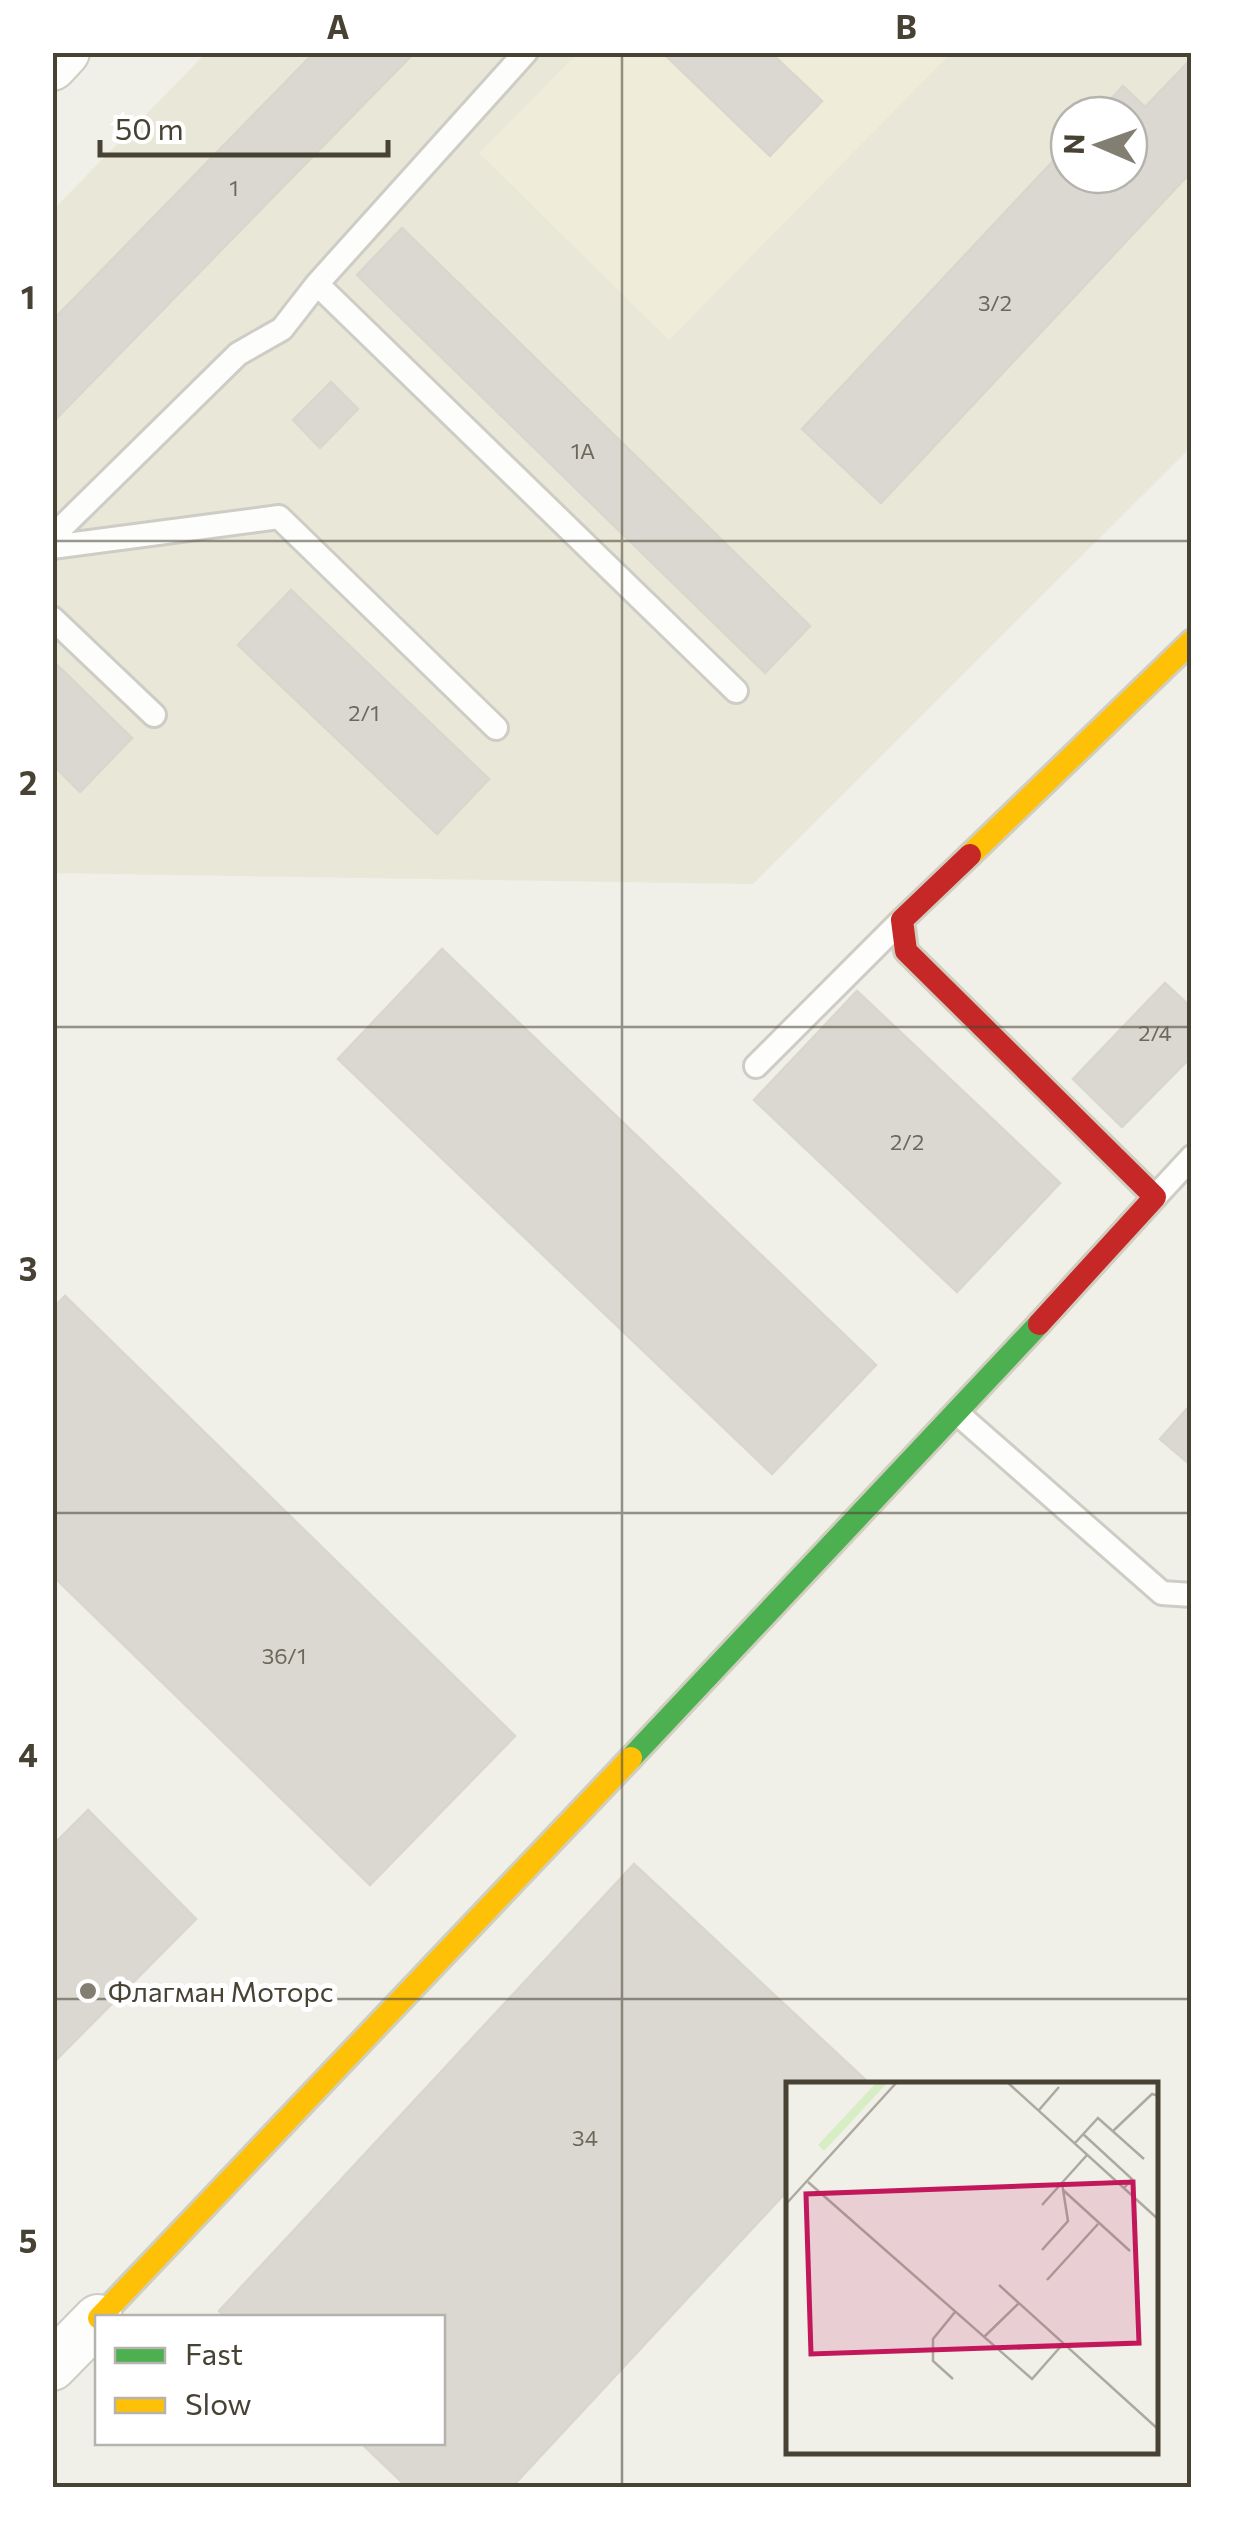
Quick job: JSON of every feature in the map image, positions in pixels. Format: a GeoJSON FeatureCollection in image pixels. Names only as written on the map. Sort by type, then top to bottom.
{"type":"FeatureCollection","features":[{"type":"Feature","properties":{"kind":"street"},"geometry":{"type":"LineString","coordinates":[[52,66],[66,52]]}},
{"type":"Feature","properties":{"kind":"street"},"geometry":{"type":"LineString","coordinates":[[101,2315],[958,1414],[1155,1196],[906,951],[902,920],[1192,640]]}},
{"type":"Feature","properties":{"kind":"street"},"geometry":{"type":"LineString","coordinates":[[52,2366],[95,2321]]}},
{"type":"Feature","properties":{"kind":"lane"},"geometry":{"type":"LineString","coordinates":[[52,538],[238,354],[282,329],[317,284],[526,52]]}},
{"type":"Feature","properties":{"kind":"lane"},"geometry":{"type":"LineString","coordinates":[[317,284],[736,692]]}},
{"type":"Feature","properties":{"kind":"lane"},"geometry":{"type":"LineString","coordinates":[[52,547],[279,517],[496,728]]}},
{"type":"Feature","properties":{"kind":"lane"},"geometry":{"type":"LineString","coordinates":[[52,618],[154,715]]}},
{"type":"Feature","properties":{"kind":"lane"},"geometry":{"type":"LineString","coordinates":[[756,1066],[902,920]]}},
{"type":"Feature","properties":{"kind":"lane"},"geometry":{"type":"LineString","coordinates":[[1155,1196],[1192,1157]]}},
{"type":"Feature","properties":{"kind":"lane"},"geometry":{"type":"LineString","coordinates":[[958,1414],[1162,1593],[1192,1594]]}},
{"type":"Feature","properties":{"kind":"shaded area"},"geometry":{"type":"Polygon","coordinates":[[[206,53],[1191,53],[1191,447],[753,884],[53,873],[53,210],[206,53]]]}},
{"type":"Feature","properties":{"kind":"shaded area"},"geometry":{"type":"Polygon","coordinates":[[[578,53],[951,53],[669,340],[479,153],[578,53]]]}},
{"type":"Feature","properties":{"kind":"building"},"geometry":{"type":"Polygon","coordinates":[[[315,52],[415,52],[52,423],[52,321],[315,52]]]}},
{"type":"Feature","properties":{"kind":"building"},"geometry":{"type":"Polygon","coordinates":[[[662,52],[770,52],[822,101],[770,156],[662,52]]]}},
{"type":"Feature","properties":{"kind":"building"},"geometry":{"type":"Polygon","coordinates":[[[1192,58],[1192,171],[881,503],[802,429],[1049,165],[1049,195],[1149,195],[1149,103],[1192,58]]]}},
{"type":"Feature","properties":{"kind":"building"},"geometry":{"type":"Polygon","coordinates":[[[1123,86],[1132,95],[1115,95],[1123,86]]]}},
{"type":"Feature","properties":{"kind":"building"},"geometry":{"type":"Polygon","coordinates":[[[402,228],[810,626],[765,673],[357,275],[402,228]]]}},
{"type":"Feature","properties":{"kind":"building"},"geometry":{"type":"Polygon","coordinates":[[[331,382],[358,409],[320,448],[293,420],[331,382]]]}},
{"type":"Feature","properties":{"kind":"building"},"geometry":{"type":"Polygon","coordinates":[[[291,590],[489,779],[437,834],[238,645],[291,590]]]}},
{"type":"Feature","properties":{"kind":"building"},"geometry":{"type":"Polygon","coordinates":[[[52,660],[132,738],[80,792],[52,764],[52,660]]]}},
{"type":"Feature","properties":{"kind":"building"},"geometry":{"type":"Polygon","coordinates":[[[442,949],[876,1365],[772,1474],[338,1059],[442,949]]]}},
{"type":"Feature","properties":{"kind":"building"},"geometry":{"type":"Polygon","coordinates":[[[1165,983],[1192,1008],[1192,1056],[1122,1127],[1073,1079],[1165,983]]]}},
{"type":"Feature","properties":{"kind":"building"},"geometry":{"type":"Polygon","coordinates":[[[857,991],[1060,1183],[957,1292],[754,1100],[857,991]]]}},
{"type":"Feature","properties":{"kind":"building"},"geometry":{"type":"Polygon","coordinates":[[[65,1296],[515,1736],[370,1885],[52,1575],[52,1309],[65,1296]]]}},
{"type":"Feature","properties":{"kind":"building"},"geometry":{"type":"Polygon","coordinates":[[[1192,1403],[1192,1466],[1160,1439],[1192,1403]]]}},
{"type":"Feature","properties":{"kind":"building","name":"Флагман Моторс"},"geometry":{"type":"Polygon","coordinates":[[[88,1810],[196,1919],[52,2064],[52,1846],[88,1810]]]}},
{"type":"Feature","properties":{"kind":"building"},"geometry":{"type":"Polygon","coordinates":[[[634,1864],[868,2082],[786,2082],[786,2192],[511,2488],[408,2488],[363,2445],[445,2445],[445,2315],[223,2315],[219,2311],[634,1864]]]}},
{"type":"Feature","properties":{"kind":"traffic: fast"},"geometry":{"type":"LineString","coordinates":[[631,1758],[1039,1324]]}},
{"type":"Feature","properties":{"kind":"traffic: slow"},"geometry":{"type":"LineString","coordinates":[[970,855],[1192,641]]}},
{"type":"Feature","properties":{"kind":"traffic: slow"},"geometry":{"type":"LineString","coordinates":[[102,2315],[631,1758]]}},
{"type":"Feature","properties":{"kind":"traffic: jam"},"geometry":{"type":"LineString","coordinates":[[970,855],[902,920],[906,951],[1155,1197],[1039,1324]]}},
{"type":"Feature","properties":{"kind":"place","name":"Флагман Моторс"},"geometry":{"type":"Point","coordinates":[88,1991]}}]}
